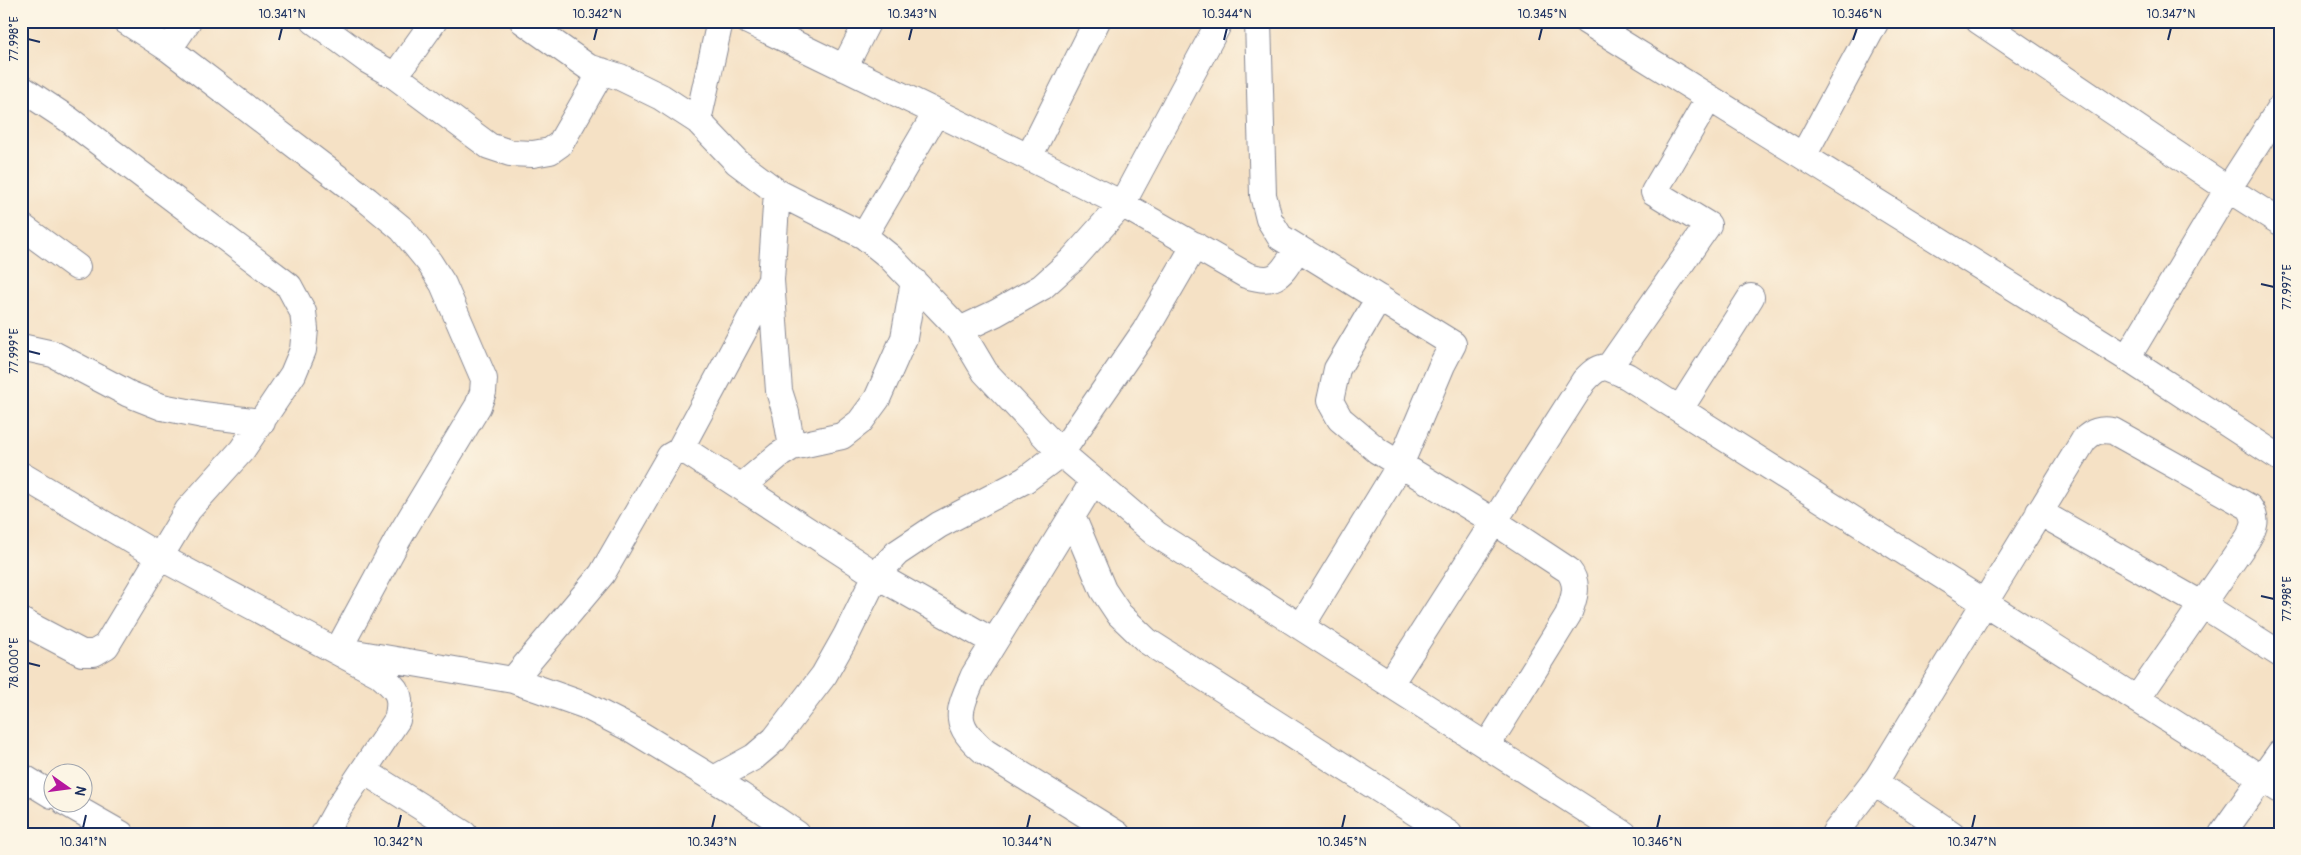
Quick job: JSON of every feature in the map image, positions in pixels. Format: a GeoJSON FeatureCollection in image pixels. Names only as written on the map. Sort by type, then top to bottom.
{"type":"FeatureCollection","features":[{"type":"Feature","properties":{"kind":"street"},"geometry":{"type":"LineString","coordinates":[[126,21],[170,49],[402,229],[429,262],[443,284],[484,379],[483,392],[478,406],[398,539],[338,650]]}},
{"type":"Feature","properties":{"kind":"street"},"geometry":{"type":"LineString","coordinates":[[170,49],[188,21]]}},
{"type":"Feature","properties":{"kind":"street"},"geometry":{"type":"LineString","coordinates":[[314,21],[367,60],[396,76],[489,146],[510,153],[533,154],[550,151],[560,144],[602,71]]}},
{"type":"Feature","properties":{"kind":"street"},"geometry":{"type":"LineString","coordinates":[[396,76],[434,21]]}},
{"type":"Feature","properties":{"kind":"street"},"geometry":{"type":"LineString","coordinates":[[523,21],[588,66],[620,77],[660,97],[698,121],[737,162],[777,192],[864,236],[914,281],[960,330],[985,372],[1061,453],[1156,534],[1624,834]]}},
{"type":"Feature","properties":{"kind":"street"},"geometry":{"type":"LineString","coordinates":[[698,121],[720,21]]}},
{"type":"Feature","properties":{"kind":"street"},"geometry":{"type":"LineString","coordinates":[[748,21],[1122,204],[1195,244],[1246,275],[1269,280],[1280,275],[1298,248]]}},
{"type":"Feature","properties":{"kind":"street"},"geometry":{"type":"LineString","coordinates":[[844,68],[868,21]]}},
{"type":"Feature","properties":{"kind":"street"},"geometry":{"type":"LineString","coordinates":[[1029,157],[1098,21]]}},
{"type":"Feature","properties":{"kind":"street"},"geometry":{"type":"LineString","coordinates":[[960,330],[996,314],[1042,287],[1072,260],[1122,204],[1220,21]]}},
{"type":"Feature","properties":{"kind":"street"},"geometry":{"type":"LineString","coordinates":[[1258,21],[1263,195],[1269,219],[1280,237],[1453,344],[1442,365],[1400,465],[1301,627]]}},
{"type":"Feature","properties":{"kind":"street"},"geometry":{"type":"LineString","coordinates":[[1586,21],[2127,358],[2280,458]]}},
{"type":"Feature","properties":{"kind":"street"},"geometry":{"type":"LineString","coordinates":[[1803,156],[1876,21]]}},
{"type":"Feature","properties":{"kind":"street"},"geometry":{"type":"LineString","coordinates":[[1979,21],[2280,222]]}},
{"type":"Feature","properties":{"kind":"street"},"geometry":{"type":"LineString","coordinates":[[21,88],[68,119],[289,286],[303,312],[305,329],[302,350],[293,374],[242,450],[188,510],[106,646],[94,653],[82,653],[21,621]]}},
{"type":"Feature","properties":{"kind":"street"},"geometry":{"type":"LineString","coordinates":[[1609,367],[1708,225],[1654,192],[1710,98]]}},
{"type":"Feature","properties":{"kind":"street"},"geometry":{"type":"LineString","coordinates":[[2127,358],[2228,189],[2280,108]]}},
{"type":"Feature","properties":{"kind":"street"},"geometry":{"type":"LineString","coordinates":[[864,236],[936,113]]}},
{"type":"Feature","properties":{"kind":"street"},"geometry":{"type":"LineString","coordinates":[[777,192],[771,280],[779,391],[786,413],[792,447]]}},
{"type":"Feature","properties":{"kind":"street"},"geometry":{"type":"LineString","coordinates":[[21,226],[77,267]]}},
{"type":"Feature","properties":{"kind":"street"},"geometry":{"type":"LineString","coordinates":[[714,779],[754,757],[775,739],[828,667],[876,575],[897,552],[939,525],[1025,480],[1061,453],[1145,331],[1195,244]]}},
{"type":"Feature","properties":{"kind":"street"},"geometry":{"type":"LineString","coordinates":[[679,452],[771,280]]}},
{"type":"Feature","properties":{"kind":"street"},"geometry":{"type":"LineString","coordinates":[[741,487],[779,455],[792,447],[842,436],[860,422],[877,398],[893,367],[904,338],[914,281]]}},
{"type":"Feature","properties":{"kind":"street"},"geometry":{"type":"LineString","coordinates":[[1680,409],[1751,297]]}},
{"type":"Feature","properties":{"kind":"street"},"geometry":{"type":"LineString","coordinates":[[1378,298],[1337,369],[1330,401],[1340,419],[1378,451],[1495,522],[1568,570],[1574,577],[1576,586],[1568,616],[1487,746]]}},
{"type":"Feature","properties":{"kind":"street"},"geometry":{"type":"LineString","coordinates":[[21,347],[53,354],[129,394],[162,407],[204,415],[262,422]]}},
{"type":"Feature","properties":{"kind":"street"},"geometry":{"type":"LineString","coordinates":[[1390,684],[1584,381],[1596,369],[1609,367],[1627,376],[1984,600],[2270,784]]}},
{"type":"Feature","properties":{"kind":"street"},"geometry":{"type":"LineString","coordinates":[[1834,834],[1878,777],[1984,600],[2084,440],[2091,432],[2102,429],[2113,431],[2130,440],[2248,507],[2255,515],[2255,527],[2247,540],[2137,699]]}},
{"type":"Feature","properties":{"kind":"street"},"geometry":{"type":"LineString","coordinates":[[513,680],[602,574],[670,456],[679,452],[689,453],[876,575],[994,642]]}},
{"type":"Feature","properties":{"kind":"street"},"geometry":{"type":"LineString","coordinates":[[21,474],[160,557],[338,650],[513,680],[584,704],[633,730],[714,779],[797,834]]}},
{"type":"Feature","properties":{"kind":"street"},"geometry":{"type":"LineString","coordinates":[[1093,482],[974,674],[961,705],[960,723],[971,740],[985,752],[1117,834]]}},
{"type":"Feature","properties":{"kind":"street"},"geometry":{"type":"LineString","coordinates":[[2038,512],[2202,605],[2280,654]]}},
{"type":"Feature","properties":{"kind":"street"},"geometry":{"type":"LineString","coordinates":[[1072,516],[1103,590],[1119,614],[1147,641],[1435,830]]}},
{"type":"Feature","properties":{"kind":"street"},"geometry":{"type":"LineString","coordinates":[[293,627],[379,674],[396,689],[401,704],[397,720],[339,807],[324,834]]}},
{"type":"Feature","properties":{"kind":"street"},"geometry":{"type":"LineString","coordinates":[[2222,834],[2270,784],[2280,754]]}},
{"type":"Feature","properties":{"kind":"street"},"geometry":{"type":"LineString","coordinates":[[364,771],[464,834]]}},
{"type":"Feature","properties":{"kind":"street"},"geometry":{"type":"LineString","coordinates":[[21,776],[42,789]]}},
{"type":"Feature","properties":{"kind":"street"},"geometry":{"type":"LineString","coordinates":[[1878,777],[1882,788],[1952,834]]}},
{"type":"Feature","properties":{"kind":"street"},"geometry":{"type":"LineString","coordinates":[[82,812],[121,834]]}}]}
